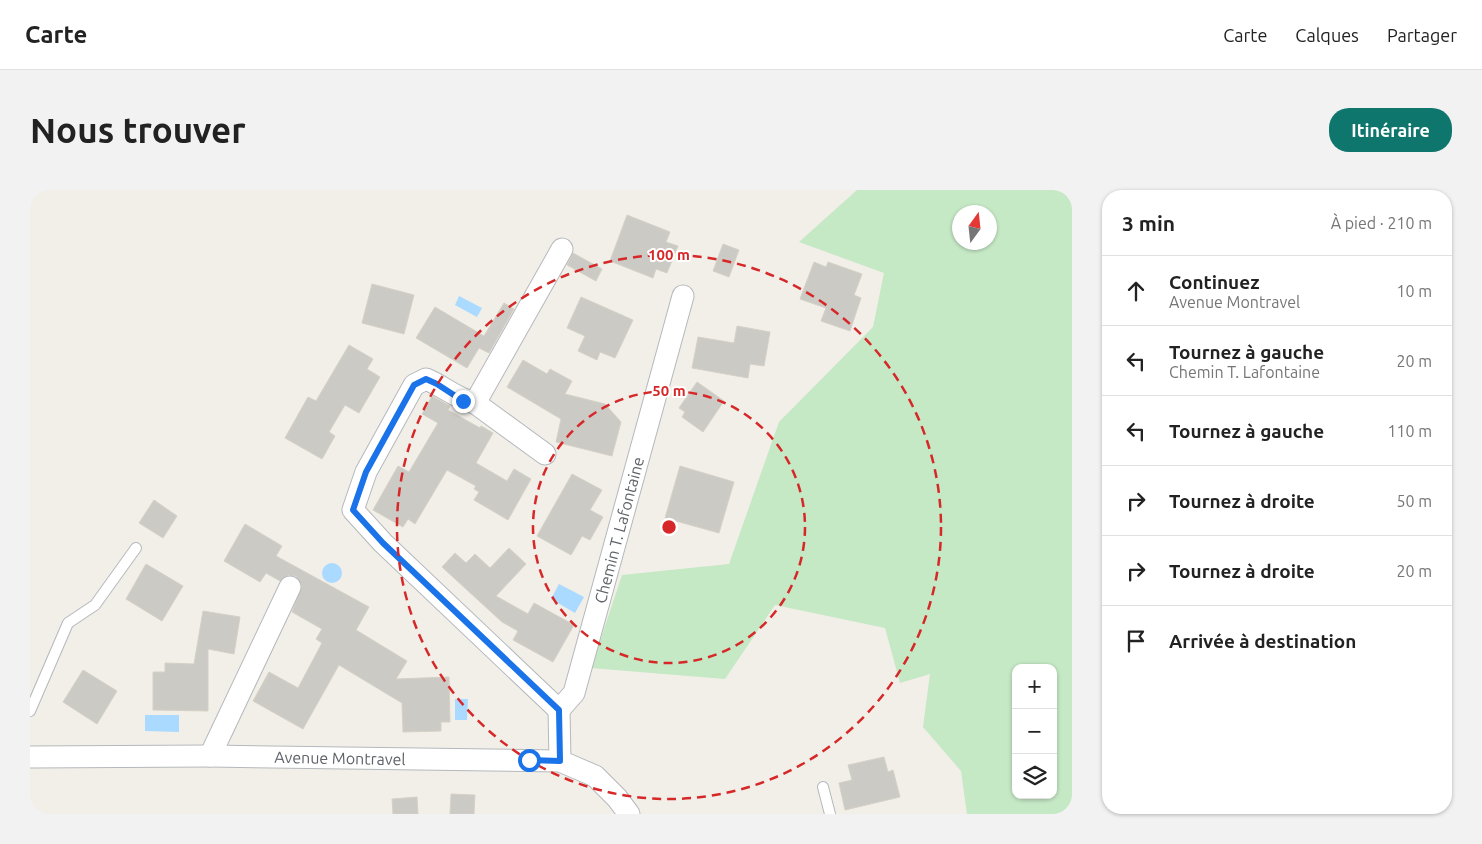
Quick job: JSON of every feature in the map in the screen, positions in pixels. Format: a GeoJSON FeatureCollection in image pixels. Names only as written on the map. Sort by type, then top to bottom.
{"type":"FeatureCollection","features":[{"type":"Feature","properties":{"kind":"street"},"geometry":{"type":"LineString","coordinates":[[475,403],[562,249]]}},
{"type":"Feature","properties":{"kind":"street","name":"Chemin T. Lafontaine"},"geometry":{"type":"LineString","coordinates":[[559,710],[574,693],[683,296]]}},
{"type":"Feature","properties":{"kind":"street"},"geometry":{"type":"LineString","coordinates":[[545,454],[475,403],[463,401],[426,379],[414,385],[366,472],[353,510],[383,543],[559,710],[560,761]]}},
{"type":"Feature","properties":{"kind":"street"},"geometry":{"type":"LineString","coordinates":[[210,756],[290,587]]}},
{"type":"Feature","properties":{"kind":"street","name":"Avenue Montravel"},"geometry":{"type":"LineString","coordinates":[[30,758],[210,756],[560,761],[595,776],[617,798],[629,814]]}},
{"type":"Feature","properties":{"kind":"lane"},"geometry":{"type":"LineString","coordinates":[[30,710],[68,623],[95,605],[136,548]]}},
{"type":"Feature","properties":{"kind":"lane"},"geometry":{"type":"LineString","coordinates":[[823,787],[830,814]]}},
{"type":"Feature","properties":{"kind":"green space"},"geometry":{"type":"Polygon","coordinates":[[[857,190],[1072,190],[1072,814],[967,814],[961,771],[923,727],[930,674],[900,683],[885,628],[775,605],[725,679],[591,668],[622,575],[729,564],[779,422],[873,327],[884,273],[799,242],[857,190]]]}},
{"type":"Feature","properties":{"kind":"water"},"geometry":{"type":"Polygon","coordinates":[[[459,296],[482,308],[477,317],[455,305],[459,296]]]}},
{"type":"Feature","properties":{"kind":"water"},"geometry":{"type":"Polygon","coordinates":[[[332,563],[339,566],[342,573],[339,580],[332,583],[325,580],[322,573],[325,566],[332,563]]]}},
{"type":"Feature","properties":{"kind":"water"},"geometry":{"type":"Polygon","coordinates":[[[559,584],[584,597],[575,613],[551,599],[559,584]]]}},
{"type":"Feature","properties":{"kind":"water"},"geometry":{"type":"Polygon","coordinates":[[[455,699],[468,699],[467,720],[455,720],[455,699]]]}},
{"type":"Feature","properties":{"kind":"water"},"geometry":{"type":"Polygon","coordinates":[[[145,715],[179,715],[179,732],[145,731],[145,715]]]}},
{"type":"Feature","properties":{"kind":"building"},"geometry":{"type":"Polygon","coordinates":[[[627,215],[670,232],[666,242],[678,246],[667,273],[656,269],[653,278],[610,261],[627,215]]]}},
{"type":"Feature","properties":{"kind":"building"},"geometry":{"type":"Polygon","coordinates":[[[723,244],[739,250],[729,277],[713,271],[723,244]]]}},
{"type":"Feature","properties":{"kind":"building"},"geometry":{"type":"Polygon","coordinates":[[[573,253],[602,269],[596,281],[567,265],[573,253]]]}},
{"type":"Feature","properties":{"kind":"building"},"geometry":{"type":"Polygon","coordinates":[[[814,262],[826,267],[828,262],[862,274],[854,295],[861,298],[850,331],[821,321],[826,308],[800,299],[814,262]]]}},
{"type":"Feature","properties":{"kind":"building"},"geometry":{"type":"Polygon","coordinates":[[[372,284],[414,295],[404,334],[362,323],[372,284]]]}},
{"type":"Feature","properties":{"kind":"building"},"geometry":{"type":"Polygon","coordinates":[[[581,297],[633,320],[615,358],[600,352],[597,360],[578,351],[585,336],[567,328],[581,297]]]}},
{"type":"Feature","properties":{"kind":"building"},"geometry":{"type":"Polygon","coordinates":[[[504,303],[514,309],[489,353],[479,348],[467,368],[416,338],[435,307],[484,336],[504,303]]]}},
{"type":"Feature","properties":{"kind":"building"},"geometry":{"type":"Polygon","coordinates":[[[737,326],[770,332],[764,366],[750,364],[748,378],[692,368],[698,337],[734,343],[737,326]]]}},
{"type":"Feature","properties":{"kind":"building"},"geometry":{"type":"Polygon","coordinates":[[[349,345],[373,359],[367,369],[380,377],[359,413],[345,405],[329,432],[335,436],[322,459],[285,438],[308,397],[316,401],[349,345]]]}},
{"type":"Feature","properties":{"kind":"building"},"geometry":{"type":"Polygon","coordinates":[[[523,360],[547,374],[550,369],[572,381],[565,394],[605,404],[621,422],[612,456],[556,442],[561,419],[507,387],[523,360]]]}},
{"type":"Feature","properties":{"kind":"building"},"geometry":{"type":"Polygon","coordinates":[[[697,382],[724,401],[703,432],[682,417],[685,412],[679,408],[697,382]]]}},
{"type":"Feature","properties":{"kind":"building"},"geometry":{"type":"Polygon","coordinates":[[[432,396],[450,406],[448,410],[493,433],[476,463],[507,481],[514,469],[531,479],[508,520],[474,500],[479,492],[474,489],[476,486],[447,470],[415,524],[408,519],[403,527],[373,510],[398,466],[409,472],[438,423],[422,414],[432,396]]]}},
{"type":"Feature","properties":{"kind":"building"},"geometry":{"type":"Polygon","coordinates":[[[680,466],[734,482],[719,533],[665,518],[680,466]]]}},
{"type":"Feature","properties":{"kind":"building"},"geometry":{"type":"Polygon","coordinates":[[[572,474],[602,490],[590,510],[603,517],[590,540],[582,536],[571,555],[537,536],[572,474]]]}},
{"type":"Feature","properties":{"kind":"building"},"geometry":{"type":"Polygon","coordinates":[[[154,500],[177,516],[163,538],[139,523],[154,500]]]}},
{"type":"Feature","properties":{"kind":"building"},"geometry":{"type":"Polygon","coordinates":[[[245,524],[282,546],[276,556],[369,607],[356,630],[407,661],[396,679],[449,677],[450,722],[441,722],[441,731],[403,732],[402,703],[339,665],[303,729],[253,701],[269,672],[298,688],[322,643],[316,639],[322,629],[292,612],[302,586],[296,576],[288,575],[280,581],[266,573],[260,582],[224,561],[245,524]]]}},
{"type":"Feature","properties":{"kind":"building"},"geometry":{"type":"Polygon","coordinates":[[[509,548],[526,564],[496,596],[528,614],[534,603],[574,625],[553,662],[513,640],[518,631],[502,622],[442,567],[455,553],[466,563],[475,554],[490,568],[509,548]]]}},
{"type":"Feature","properties":{"kind":"building"},"geometry":{"type":"Polygon","coordinates":[[[146,564],[183,586],[162,621],[126,599],[146,564]]]}},
{"type":"Feature","properties":{"kind":"building"},"geometry":{"type":"Polygon","coordinates":[[[203,611],[240,617],[234,654],[208,649],[208,711],[153,710],[153,672],[165,672],[165,663],[194,664],[203,611]]]}},
{"type":"Feature","properties":{"kind":"building"},"geometry":{"type":"Polygon","coordinates":[[[83,670],[117,691],[97,724],[63,702],[83,670]]]}},
{"type":"Feature","properties":{"kind":"building"},"geometry":{"type":"Polygon","coordinates":[[[884,757],[888,772],[893,770],[900,797],[845,810],[839,783],[852,780],[848,765],[884,757]]]}},
{"type":"Feature","properties":{"kind":"building"},"geometry":{"type":"Polygon","coordinates":[[[451,794],[475,795],[474,814],[450,814],[451,794]]]}},
{"type":"Feature","properties":{"kind":"building"},"geometry":{"type":"Polygon","coordinates":[[[417,797],[418,814],[393,814],[392,799],[417,797]]]}},
{"type":"Feature","properties":{"kind":"route"},"geometry":{"type":"LineString","coordinates":[[463,401],[426,379],[414,385],[366,472],[353,510],[383,543],[559,710],[560,761],[529,760]]}}]}
